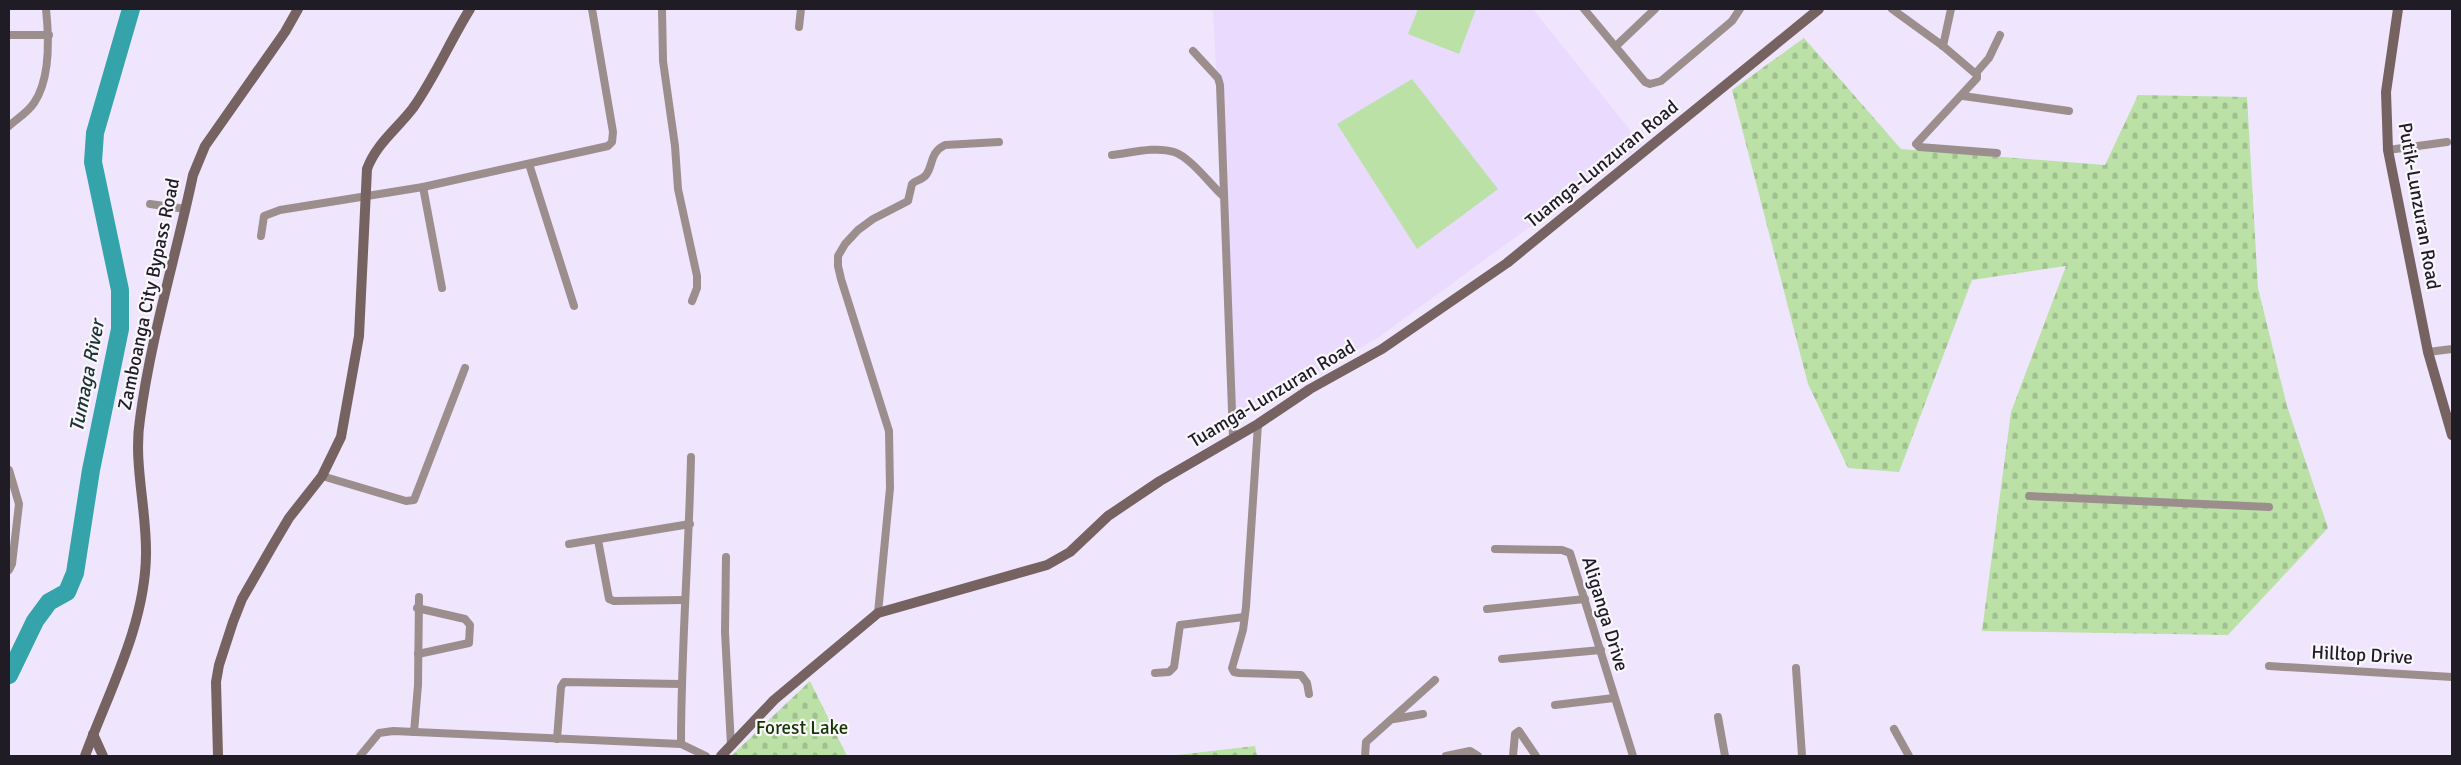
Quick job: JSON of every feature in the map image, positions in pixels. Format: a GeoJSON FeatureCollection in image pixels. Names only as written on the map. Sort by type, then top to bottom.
{"type":"FeatureCollection","features":[{"type":"Feature","properties":{"kind":"street"},"geometry":{"type":"LineString","coordinates":[[9,126],[27,111],[38,96],[49,51],[46,9]]}},
{"type":"Feature","properties":{"kind":"street","name":"Zamboanga City Bypass Road"},"geometry":{"type":"LineString","coordinates":[[85,756],[136,624],[140,608],[146,555],[138,442],[139,421],[148,368],[193,175],[205,146],[285,32],[298,9]]}},
{"type":"Feature","properties":{"kind":"street"},"geometry":{"type":"LineString","coordinates":[[218,756],[216,682],[218,665],[233,622],[242,599],[273,545],[289,518],[322,476],[341,436],[355,366],[362,307],[367,169],[372,157],[412,108],[470,9]]}},
{"type":"Feature","properties":{"kind":"street"},"geometry":{"type":"LineString","coordinates":[[261,236],[262,221],[268,214],[423,187],[608,146],[612,142],[610,104],[592,9]]}},
{"type":"Feature","properties":{"kind":"street"},"geometry":{"type":"LineString","coordinates":[[662,9],[663,61],[675,146],[678,189],[697,276],[697,288],[692,301]]}},
{"type":"Feature","properties":{"kind":"street"},"geometry":{"type":"LineString","coordinates":[[799,27],[801,9]]}},
{"type":"Feature","properties":{"kind":"street"},"geometry":{"type":"LineString","coordinates":[[1584,9],[1645,82],[1655,83],[1660,81],[1732,21],[1740,9]]}},
{"type":"Feature","properties":{"kind":"street"},"geometry":{"type":"LineString","coordinates":[[1616,46],[1655,9]]}},
{"type":"Feature","properties":{"kind":"street","name":"Tuamga-Lunzuran Road"},"geometry":{"type":"LineString","coordinates":[[721,756],[774,700],[878,613],[1047,565],[1070,552],[1108,516],[1160,481],[1258,424],[1310,389],[1382,349],[1507,263],[1819,9]]}},
{"type":"Feature","properties":{"kind":"street"},"geometry":{"type":"LineString","coordinates":[[1892,9],[1976,72],[1977,78],[1916,144],[1919,147],[1997,153]]}},
{"type":"Feature","properties":{"kind":"street"},"geometry":{"type":"LineString","coordinates":[[1943,46],[1951,9]]}},
{"type":"Feature","properties":{"kind":"street","name":"Putik-Lunzuran Road"},"geometry":{"type":"LineString","coordinates":[[2398,9],[2386,92],[2388,150],[2428,352],[2452,435]]}},
{"type":"Feature","properties":{"kind":"street"},"geometry":{"type":"LineString","coordinates":[[9,35],[49,35]]}},
{"type":"Feature","properties":{"kind":"street"},"geometry":{"type":"LineString","coordinates":[[1976,72],[1989,58],[2000,35]]}},
{"type":"Feature","properties":{"kind":"street"},"geometry":{"type":"LineString","coordinates":[[1193,51],[1218,78],[1220,85],[1222,195],[1233,438]]}},
{"type":"Feature","properties":{"kind":"street"},"geometry":{"type":"LineString","coordinates":[[1962,96],[2069,111]]}},
{"type":"Feature","properties":{"kind":"street"},"geometry":{"type":"LineString","coordinates":[[878,613],[890,488],[889,431],[841,279],[838,256],[858,230],[873,218],[908,201],[912,184],[926,174],[931,158],[940,148],[945,145],[999,142]]}},
{"type":"Feature","properties":{"kind":"street"},"geometry":{"type":"LineString","coordinates":[[2388,150],[2447,142]]}},
{"type":"Feature","properties":{"kind":"street"},"geometry":{"type":"LineString","coordinates":[[1112,155],[1162,150],[1173,151],[1183,156],[1222,195]]}},
{"type":"Feature","properties":{"kind":"street"},"geometry":{"type":"LineString","coordinates":[[529,164],[574,306]]}},
{"type":"Feature","properties":{"kind":"street"},"geometry":{"type":"LineString","coordinates":[[423,187],[442,288]]}},
{"type":"Feature","properties":{"kind":"street"},"geometry":{"type":"LineString","coordinates":[[150,204],[186,209]]}},
{"type":"Feature","properties":{"kind":"street"},"geometry":{"type":"LineString","coordinates":[[2428,352],[2452,349]]}},
{"type":"Feature","properties":{"kind":"street"},"geometry":{"type":"LineString","coordinates":[[322,476],[406,501],[414,500],[465,368]]}},
{"type":"Feature","properties":{"kind":"street"},"geometry":{"type":"LineString","coordinates":[[1258,424],[1244,617],[1232,662],[1234,672],[1301,675],[1307,682],[1309,694]]}},
{"type":"Feature","properties":{"kind":"street"},"geometry":{"type":"LineString","coordinates":[[680,744],[684,600],[690,524],[691,457]]}},
{"type":"Feature","properties":{"kind":"street"},"geometry":{"type":"LineString","coordinates":[[9,470],[19,504],[19,514],[12,564],[9,570]]}},
{"type":"Feature","properties":{"kind":"street"},"geometry":{"type":"LineString","coordinates":[[2029,496],[2269,507]]}},
{"type":"Feature","properties":{"kind":"street"},"geometry":{"type":"LineString","coordinates":[[569,544],[690,524]]}},
{"type":"Feature","properties":{"kind":"street"},"geometry":{"type":"LineString","coordinates":[[598,540],[609,599],[614,601],[684,600]]}},
{"type":"Feature","properties":{"kind":"street","name":"Aliganga Drive"},"geometry":{"type":"LineString","coordinates":[[1495,549],[1565,550],[1572,558],[1633,756]]}},
{"type":"Feature","properties":{"kind":"street"},"geometry":{"type":"LineString","coordinates":[[726,557],[725,632],[731,746]]}},
{"type":"Feature","properties":{"kind":"street"},"geometry":{"type":"LineString","coordinates":[[414,732],[418,654],[417,608],[419,597]]}},
{"type":"Feature","properties":{"kind":"street"},"geometry":{"type":"LineString","coordinates":[[1488,609],[1585,599]]}},
{"type":"Feature","properties":{"kind":"street"},"geometry":{"type":"LineString","coordinates":[[417,608],[465,619],[470,625],[468,643],[418,654]]}},
{"type":"Feature","properties":{"kind":"street"},"geometry":{"type":"LineString","coordinates":[[1155,673],[1169,672],[1174,667],[1180,625],[1244,617]]}},
{"type":"Feature","properties":{"kind":"street"},"geometry":{"type":"LineString","coordinates":[[1502,659],[1601,650]]}},
{"type":"Feature","properties":{"kind":"street","name":"Hilltop Drive"},"geometry":{"type":"LineString","coordinates":[[2269,666],[2452,677]]}},
{"type":"Feature","properties":{"kind":"street"},"geometry":{"type":"LineString","coordinates":[[1796,668],[1802,756]]}},
{"type":"Feature","properties":{"kind":"street"},"geometry":{"type":"LineString","coordinates":[[1365,756],[1366,742],[1394,720],[1435,680]]}},
{"type":"Feature","properties":{"kind":"street"},"geometry":{"type":"LineString","coordinates":[[557,739],[561,687],[564,682],[681,684]]}},
{"type":"Feature","properties":{"kind":"street"},"geometry":{"type":"LineString","coordinates":[[1556,705],[1614,698]]}},
{"type":"Feature","properties":{"kind":"street"},"geometry":{"type":"LineString","coordinates":[[1394,720],[1422,714]]}},
{"type":"Feature","properties":{"kind":"street"},"geometry":{"type":"LineString","coordinates":[[1718,717],[1725,756]]}},
{"type":"Feature","properties":{"kind":"street"},"geometry":{"type":"LineString","coordinates":[[1894,729],[1909,756]]}},
{"type":"Feature","properties":{"kind":"street"},"geometry":{"type":"LineString","coordinates":[[360,756],[379,733],[393,731],[680,744],[706,756]]}},
{"type":"Feature","properties":{"kind":"street"},"geometry":{"type":"LineString","coordinates":[[1513,756],[1515,734],[1518,731],[1536,756]]}},
{"type":"Feature","properties":{"kind":"street"},"geometry":{"type":"LineString","coordinates":[[93,734],[103,756]]}},
{"type":"Feature","properties":{"kind":"street"},"geometry":{"type":"LineString","coordinates":[[1446,756],[1470,751],[1478,756]]}},
{"type":"Feature","properties":{"kind":"shaded area"},"geometry":{"type":"Polygon","coordinates":[[[1213,9],[1533,9],[1642,145],[1379,337],[1233,421],[1213,9]]]}},
{"type":"Feature","properties":{"kind":"green space"},"geometry":{"type":"Polygon","coordinates":[[[1418,9],[1476,9],[1459,54],[1408,34],[1418,9]]]}},
{"type":"Feature","properties":{"kind":"green space"},"geometry":{"type":"Polygon","coordinates":[[[1804,38],[1901,149],[2105,165],[2138,95],[2247,97],[2258,288],[2287,406],[2328,528],[2228,635],[1982,631],[2011,412],[2066,266],[1972,280],[1899,472],[1848,468],[1808,384],[1732,90],[1804,38]]]}},
{"type":"Feature","properties":{"kind":"green space"},"geometry":{"type":"Polygon","coordinates":[[[1412,79],[1498,189],[1417,249],[1337,124],[1412,79]]]}},
{"type":"Feature","properties":{"kind":"green space","name":"Forest Lake"},"geometry":{"type":"Polygon","coordinates":[[[810,681],[847,756],[731,756],[810,681]]]}},
{"type":"Feature","properties":{"kind":"green space"},"geometry":{"type":"Polygon","coordinates":[[[1255,746],[1257,756],[1168,756],[1255,746]]]}},
{"type":"Feature","properties":{"kind":"waterway","name":"Tumaga River"},"geometry":{"type":"LineString","coordinates":[[9,675],[35,621],[49,602],[67,592],[75,573],[91,470],[120,329],[120,290],[93,162],[95,133],[131,9]]}}]}
